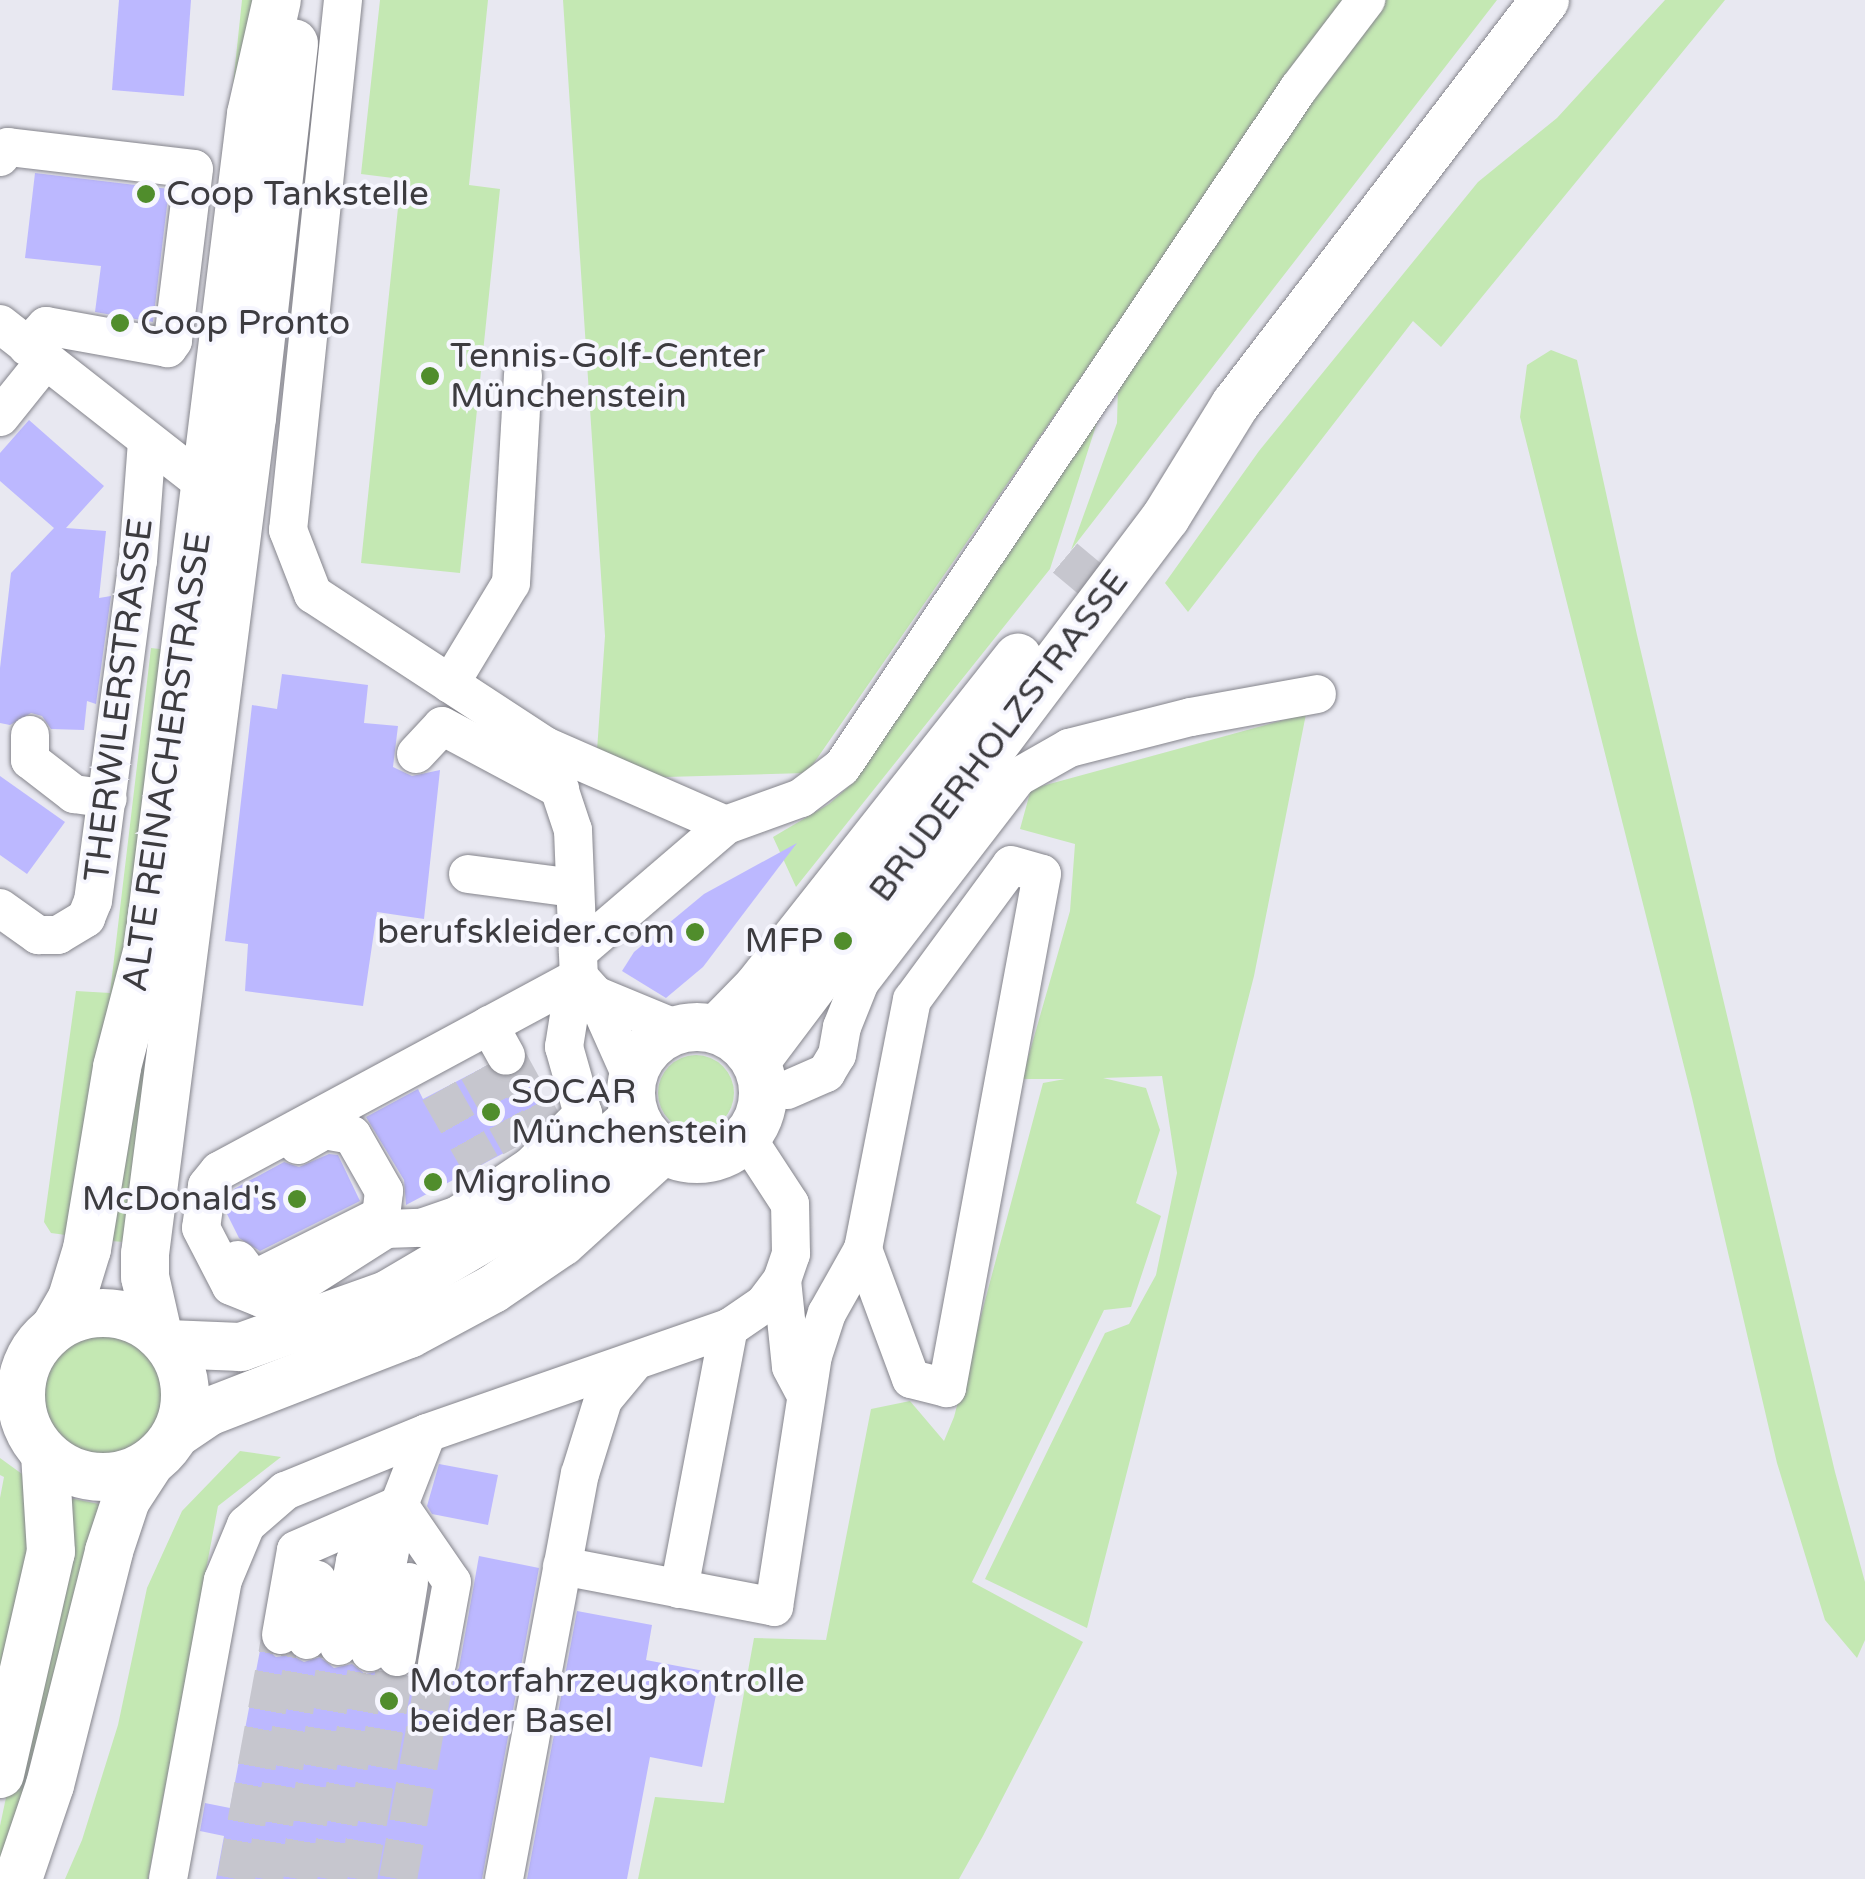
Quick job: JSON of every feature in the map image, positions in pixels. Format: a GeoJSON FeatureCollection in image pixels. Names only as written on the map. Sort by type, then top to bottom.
{"type":"FeatureCollection","features":[{"type":"Feature","properties":{"kind":"main road","name":"ALTE REINACHERSTRASSE"},"geometry":{"type":"LineString","coordinates":[[163,1339],[145,1277],[145,1254],[222,498],[251,114],[277,0]]}},
{"type":"Feature","properties":{"kind":"main road","name":"ALTE REINACHERSTRASSE"},"geometry":{"type":"LineString","coordinates":[[56,1326],[72,1298],[87,1249],[117,1067],[148,948],[222,498],[296,0]]}},
{"type":"Feature","properties":{"kind":"main road","name":"BRUDERHOLZSTRASSE"},"geometry":{"type":"LineString","coordinates":[[697,1029],[757,988],[1143,500],[1234,405],[1545,0]]}},
{"type":"Feature","properties":{"kind":"main road","name":"BRUDERHOLZSTRASSE"},"geometry":{"type":"LineString","coordinates":[[772,1075],[1166,517],[1234,405]]}},
{"type":"Feature","properties":{"kind":"main road"},"geometry":{"type":"LineString","coordinates":[[18,1879],[50,1785],[109,1551],[126,1500],[163,1448],[183,1414],[184,1376],[163,1339],[144,1323],[108,1313],[87,1314],[56,1326],[36,1346],[11,1403],[45,1454],[70,1470],[101,1478],[163,1448],[208,1412],[410,1334],[493,1290],[562,1242],[644,1115],[641,1057],[656,1040],[697,1029],[732,1036],[772,1075],[746,1138],[729,1152],[707,1159],[684,1158],[644,1115]]}},
{"type":"Feature","properties":{"kind":"main road"},"geometry":{"type":"LineString","coordinates":[[163,1339],[241,1347],[387,1295],[526,1213],[644,1115]]}},
{"type":"Feature","properties":{"kind":"main road"},"geometry":{"type":"LineString","coordinates":[[0,1774],[51,1552],[45,1454]]}},
{"type":"Feature","properties":{"kind":"street"},"geometry":{"type":"LineString","coordinates":[[343,0],[288,530],[314,594],[545,746],[726,825]]}},
{"type":"Feature","properties":{"kind":"street"},"geometry":{"type":"LineString","coordinates":[[584,975],[570,1011],[564,1047],[583,1114],[488,1179],[439,1221],[386,1230],[320,1267],[296,1289],[261,1298],[245,1294],[222,1274],[201,1228],[206,1186],[236,1158],[430,1076],[483,1048],[584,975],[726,825],[801,798],[842,767],[1299,88],[1366,0]]}},
{"type":"Feature","properties":{"kind":"street"},"geometry":{"type":"LineString","coordinates":[[0,417],[24,344],[46,326],[168,348],[173,341],[194,169],[5,136]]}},
{"type":"Feature","properties":{"kind":"street"},"geometry":{"type":"LineString","coordinates":[[24,344],[222,498]]}},
{"type":"Feature","properties":{"kind":"street"},"geometry":{"type":"LineString","coordinates":[[450,684],[511,583],[523,374]]}},
{"type":"Feature","properties":{"kind":"street","name":"THERWILERSTRASSE"},"geometry":{"type":"LineString","coordinates":[[0,908],[38,936],[58,935],[86,918],[93,901],[138,560],[147,440]]}},
{"type":"Feature","properties":{"kind":"street"},"geometry":{"type":"LineString","coordinates":[[772,1075],[826,1073],[837,1055],[842,1027],[860,982],[1018,777],[1069,748],[1191,717],[1317,694]]}},
{"type":"Feature","properties":{"kind":"street"},"geometry":{"type":"LineString","coordinates":[[416,754],[442,726],[560,789]]}},
{"type":"Feature","properties":{"kind":"street"},"geometry":{"type":"LineString","coordinates":[[30,735],[30,760],[74,794],[108,800]]}},
{"type":"Feature","properties":{"kind":"street"},"geometry":{"type":"LineString","coordinates":[[545,746],[574,830],[584,975],[644,1115]]}},
{"type":"Feature","properties":{"kind":"street"},"geometry":{"type":"LineString","coordinates":[[562,1566],[774,1607],[813,1356],[827,1312],[863,1249],[912,1000],[1011,865],[1042,874],[947,1388],[911,1379],[863,1249]]}},
{"type":"Feature","properties":{"kind":"street"},"geometry":{"type":"LineString","coordinates":[[468,874],[575,888]]}},
{"type":"Feature","properties":{"kind":"street"},"geometry":{"type":"LineString","coordinates":[[584,975],[697,1029]]}},
{"type":"Feature","properties":{"kind":"street"},"geometry":{"type":"LineString","coordinates":[[206,1186],[242,1269],[251,1277],[259,1277],[381,1216],[384,1190],[352,1135],[341,1130],[325,1130],[260,1164],[236,1158]]}},
{"type":"Feature","properties":{"kind":"street"},"geometry":{"type":"LineString","coordinates":[[168,1879],[223,1580],[246,1525],[285,1491],[428,1433],[729,1328],[764,1304],[782,1280],[791,1254],[790,1204],[746,1138]]}},
{"type":"Feature","properties":{"kind":"street"},"geometry":{"type":"LineString","coordinates":[[782,1280],[792,1367],[807,1397]]}},
{"type":"Feature","properties":{"kind":"street"},"geometry":{"type":"LineString","coordinates":[[679,1589],[729,1328]]}},
{"type":"Feature","properties":{"kind":"street"},"geometry":{"type":"LineString","coordinates":[[504,1879],[580,1474],[603,1400],[634,1363]]}},
{"type":"Feature","properties":{"kind":"street"},"geometry":{"type":"LineString","coordinates":[[516,1403],[544,1408],[565,1421],[575,1439],[580,1474]]}},
{"type":"Feature","properties":{"kind":"street"},"geometry":{"type":"LineString","coordinates":[[399,1505],[431,1577],[364,1651],[321,1555],[399,1505],[428,1433]]}},
{"type":"Feature","properties":{"kind":"green space"},"geometry":{"type":"Polygon","coordinates":[[[242,0],[257,0],[246,59],[233,85],[242,0]]]}},
{"type":"Feature","properties":{"kind":"green space","name":"Tennis-Golf-Center Münchenstein"},"geometry":{"type":"Polygon","coordinates":[[[380,0],[488,0],[469,185],[500,189],[460,573],[361,563],[401,179],[361,174],[380,0]]]}},
{"type":"Feature","properties":{"kind":"green space"},"geometry":{"type":"Polygon","coordinates":[[[563,0],[1342,0],[807,773],[595,779],[605,636],[563,0]]]}},
{"type":"Feature","properties":{"kind":"green space"},"geometry":{"type":"Polygon","coordinates":[[[1379,0],[1497,0],[1071,550],[1117,423],[1118,385],[1379,0]]]}},
{"type":"Feature","properties":{"kind":"green space"},"geometry":{"type":"Polygon","coordinates":[[[1665,0],[1725,0],[1441,347],[1413,321],[1188,612],[1165,583],[1259,451],[1478,182],[1557,118],[1665,0]]]}},
{"type":"Feature","properties":{"kind":"green space"},"geometry":{"type":"Polygon","coordinates":[[[1551,350],[1577,360],[1637,635],[1835,1472],[1865,1582],[1865,1640],[1857,1658],[1825,1620],[1777,1463],[1692,1098],[1520,417],[1527,365],[1551,350]]]}},
{"type":"Feature","properties":{"kind":"green space"},"geometry":{"type":"Polygon","coordinates":[[[1101,410],[1050,569],[796,887],[773,837],[829,804],[854,782],[1101,410]]]}},
{"type":"Feature","properties":{"kind":"green space"},"geometry":{"type":"Polygon","coordinates":[[[151,648],[168,650],[131,945],[73,1236],[51,1233],[44,1222],[76,991],[110,993],[151,648]]]}},
{"type":"Feature","properties":{"kind":"green space"},"geometry":{"type":"Polygon","coordinates":[[[1306,714],[1254,976],[1087,1628],[985,1579],[1105,1333],[1129,1324],[1156,1275],[1177,1173],[1162,1076],[1103,1078],[1146,1088],[1160,1130],[1136,1203],[1161,1216],[1131,1307],[1104,1310],[972,1582],[1083,1642],[959,1879],[638,1879],[655,1797],[724,1803],[754,1638],[826,1640],[871,1409],[910,1401],[944,1441],[954,1417],[1043,1083],[1065,1079],[1022,1079],[1070,911],[1075,844],[1020,829],[1031,789],[1306,714]]]}},
{"type":"Feature","properties":{"kind":"green space"},"geometry":{"type":"Polygon","coordinates":[[[158,979],[136,1243],[111,1241],[141,1044],[158,979]]]}},
{"type":"Feature","properties":{"kind":"green space"},"geometry":{"type":"Polygon","coordinates":[[[696,1055],[723,1066],[734,1093],[723,1120],[696,1131],[669,1120],[658,1093],[669,1066],[696,1055]]]}},
{"type":"Feature","properties":{"kind":"green space"},"geometry":{"type":"Polygon","coordinates":[[[104,1336],[127,1340],[146,1353],[159,1372],[163,1395],[159,1418],[146,1437],[127,1450],[104,1454],[81,1450],[62,1437],[49,1418],[45,1395],[49,1372],[62,1353],[81,1340],[104,1336]]]}},
{"type":"Feature","properties":{"kind":"green space"},"geometry":{"type":"Polygon","coordinates":[[[240,1451],[281,1457],[218,1506],[148,1879],[65,1879],[82,1840],[118,1725],[147,1588],[182,1511],[240,1451]]]}},
{"type":"Feature","properties":{"kind":"green space"},"geometry":{"type":"Polygon","coordinates":[[[0,1458],[22,1474],[30,1494],[34,1538],[0,1703],[0,1498],[4,1477],[0,1475],[0,1458]]]}},
{"type":"Feature","properties":{"kind":"green space"},"geometry":{"type":"Polygon","coordinates":[[[69,1498],[99,1504],[0,1879],[0,1826],[69,1498]]]}},
{"type":"Feature","properties":{"kind":"building"},"geometry":{"type":"Polygon","coordinates":[[[119,0],[191,0],[184,96],[112,90],[119,0]]]}},
{"type":"Feature","properties":{"kind":"building"},"geometry":{"type":"Polygon","coordinates":[[[35,173],[169,189],[153,322],[95,312],[101,266],[25,258],[35,173]]]}},
{"type":"Feature","properties":{"kind":"building"},"geometry":{"type":"Polygon","coordinates":[[[29,420],[104,486],[66,528],[106,531],[99,598],[111,596],[96,704],[87,701],[84,730],[51,729],[42,716],[31,713],[10,725],[0,723],[0,668],[11,573],[54,528],[0,481],[0,453],[29,420]]]}},
{"type":"Feature","properties":{"kind":"building"},"geometry":{"type":"Polygon","coordinates":[[[282,674],[368,685],[364,723],[398,726],[393,767],[412,776],[440,770],[424,919],[377,912],[363,1006],[245,991],[248,944],[225,941],[252,705],[277,709],[282,674]]]}},
{"type":"Feature","properties":{"kind":"building"},"geometry":{"type":"Polygon","coordinates":[[[0,776],[65,822],[27,874],[0,855],[0,776]]]}},
{"type":"Feature","properties":{"kind":"building"},"geometry":{"type":"Polygon","coordinates":[[[797,843],[703,967],[666,998],[622,971],[634,952],[704,894],[797,843]]]}},
{"type":"Feature","properties":{"kind":"building"},"geometry":{"type":"Polygon","coordinates":[[[486,1066],[505,1078],[522,1071],[546,1119],[521,1144],[406,1205],[404,1180],[366,1117],[418,1089],[423,1099],[486,1066]]]}},
{"type":"Feature","properties":{"kind":"building"},"geometry":{"type":"Polygon","coordinates":[[[329,1154],[338,1155],[360,1201],[260,1251],[239,1238],[226,1212],[234,1189],[284,1162],[299,1167],[329,1154]]]}},
{"type":"Feature","properties":{"kind":"building"},"geometry":{"type":"Polygon","coordinates":[[[439,1464],[498,1475],[488,1525],[432,1514],[427,1506],[439,1464]]]}},
{"type":"Feature","properties":{"kind":"building","name":"Motorfahrzeugkontrolle beider Basel"},"geometry":{"type":"Polygon","coordinates":[[[479,1556],[539,1568],[482,1879],[216,1879],[224,1836],[200,1831],[205,1803],[230,1808],[261,1645],[276,1657],[291,1655],[304,1662],[320,1657],[334,1668],[352,1664],[365,1674],[380,1671],[392,1679],[406,1678],[416,1669],[423,1682],[445,1685],[459,1668],[479,1556]]]}},
{"type":"Feature","properties":{"kind":"building"},"geometry":{"type":"Polygon","coordinates":[[[577,1611],[652,1625],[646,1660],[720,1674],[702,1767],[650,1757],[627,1879],[527,1879],[577,1611]]]}},
{"type":"Feature","properties":{"kind":"tunnel"},"geometry":{"type":"LineString","coordinates":[[1065,558],[1121,605]]}},
{"type":"Feature","properties":{"kind":"tunnel"},"geometry":{"type":"LineString","coordinates":[[506,1056],[547,1131]]}},
{"type":"Feature","properties":{"kind":"tunnel"},"geometry":{"type":"LineString","coordinates":[[478,1070],[520,1145]]}},
{"type":"Feature","properties":{"kind":"tunnel"},"geometry":{"type":"LineString","coordinates":[[439,1091],[481,1165]]}},
{"type":"Feature","properties":{"kind":"tunnel"},"geometry":{"type":"LineString","coordinates":[[236,1879],[281,1635]]}},
{"type":"Feature","properties":{"kind":"tunnel"},"geometry":{"type":"LineString","coordinates":[[264,1879],[307,1640]]}},
{"type":"Feature","properties":{"kind":"tunnel"},"geometry":{"type":"LineString","coordinates":[[298,1879],[339,1646]]}},
{"type":"Feature","properties":{"kind":"tunnel"},"geometry":{"type":"LineString","coordinates":[[328,1879],[370,1652]]}},
{"type":"Feature","properties":{"kind":"tunnel"},"geometry":{"type":"LineString","coordinates":[[358,1879],[397,1657]]}},
{"type":"Feature","properties":{"kind":"tunnel"},"geometry":{"type":"LineString","coordinates":[[398,1879],[437,1664]]}},
{"type":"Feature","properties":{"kind":"place","name":"Coop Tankstelle"},"geometry":{"type":"Point","coordinates":[146,194]}},
{"type":"Feature","properties":{"kind":"place","name":"Coop Pronto"},"geometry":{"type":"Point","coordinates":[120,323]}},
{"type":"Feature","properties":{"kind":"place","name":"Tennis-Golf-Center Münchenstein"},"geometry":{"type":"Point","coordinates":[430,376]}},
{"type":"Feature","properties":{"kind":"place","name":"berufskleider.com"},"geometry":{"type":"Point","coordinates":[695,932]}},
{"type":"Feature","properties":{"kind":"place","name":"MFP"},"geometry":{"type":"Point","coordinates":[843,941]}},
{"type":"Feature","properties":{"kind":"place","name":"SOCAR Münchenstein"},"geometry":{"type":"Point","coordinates":[491,1112]}},
{"type":"Feature","properties":{"kind":"place","name":"Migrolino"},"geometry":{"type":"Point","coordinates":[433,1182]}},
{"type":"Feature","properties":{"kind":"place","name":"McDonald's"},"geometry":{"type":"Point","coordinates":[297,1199]}},
{"type":"Feature","properties":{"kind":"place","name":"Motorfahrzeugkontrolle beider Basel"},"geometry":{"type":"Point","coordinates":[389,1701]}}]}
